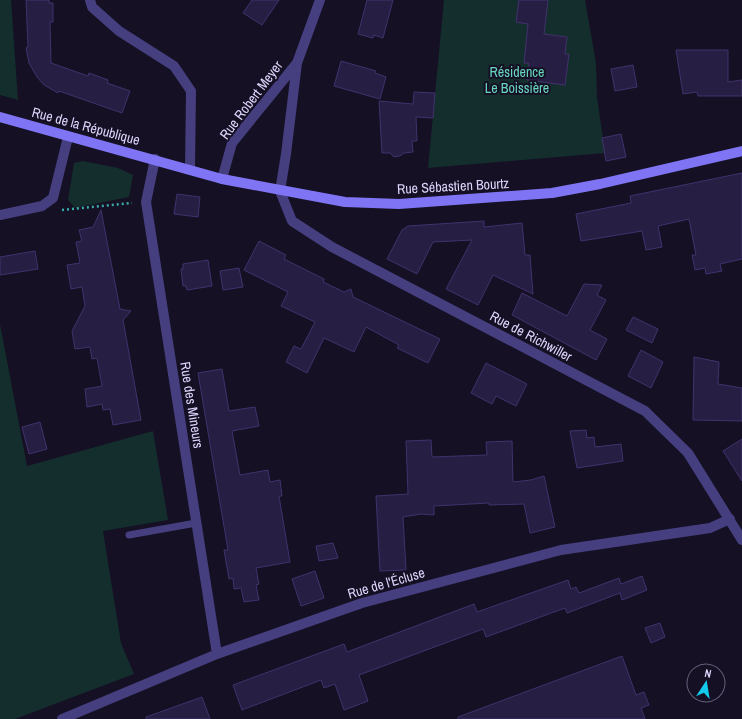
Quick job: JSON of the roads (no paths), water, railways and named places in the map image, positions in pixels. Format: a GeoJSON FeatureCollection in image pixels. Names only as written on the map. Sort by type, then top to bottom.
{"type":"FeatureCollection","features":[{"type":"Feature","properties":{"kind":"main road","name":"Rue de la République"},"geometry":{"type":"LineString","coordinates":[[0,117],[160,161]]}},
{"type":"Feature","properties":{"kind":"main road","name":"Rue Sébastien Bourtz"},"geometry":{"type":"LineString","coordinates":[[160,161],[222,179],[280,191],[345,202],[399,204],[504,198],[552,193],[600,184],[742,151]]}},
{"type":"Feature","properties":{"kind":"street"},"geometry":{"type":"LineString","coordinates":[[90,0],[92,7],[119,31],[174,66],[191,91],[190,169]]}},
{"type":"Feature","properties":{"kind":"street","name":"Rue Robert Meyer"},"geometry":{"type":"LineString","coordinates":[[280,191],[297,63],[320,0]]}},
{"type":"Feature","properties":{"kind":"street","name":"Rue Robert Meyer"},"geometry":{"type":"LineString","coordinates":[[222,179],[232,143],[297,63]]}},
{"type":"Feature","properties":{"kind":"street"},"geometry":{"type":"LineString","coordinates":[[0,215],[42,206],[53,198],[68,136]]}},
{"type":"Feature","properties":{"kind":"street","name":"Rue des Mineurs"},"geometry":{"type":"LineString","coordinates":[[160,161],[146,202],[217,654]]}},
{"type":"Feature","properties":{"kind":"street","name":"Rue de Richwiller"},"geometry":{"type":"LineString","coordinates":[[280,191],[292,221],[332,247],[645,411],[688,454],[742,540]]}},
{"type":"Feature","properties":{"kind":"street","name":"Rue de l'Écluse"},"geometry":{"type":"LineString","coordinates":[[62,719],[217,654],[362,603],[561,550],[710,528],[730,519]]}},
{"type":"Feature","properties":{"kind":"lane"},"geometry":{"type":"LineString","coordinates":[[129,535],[196,523]]}},
{"type":"Feature","properties":{"kind":"park label","name":"Résidence Le Boissière"},"geometry":{"type":"Point","coordinates":[517,80]}}]}
